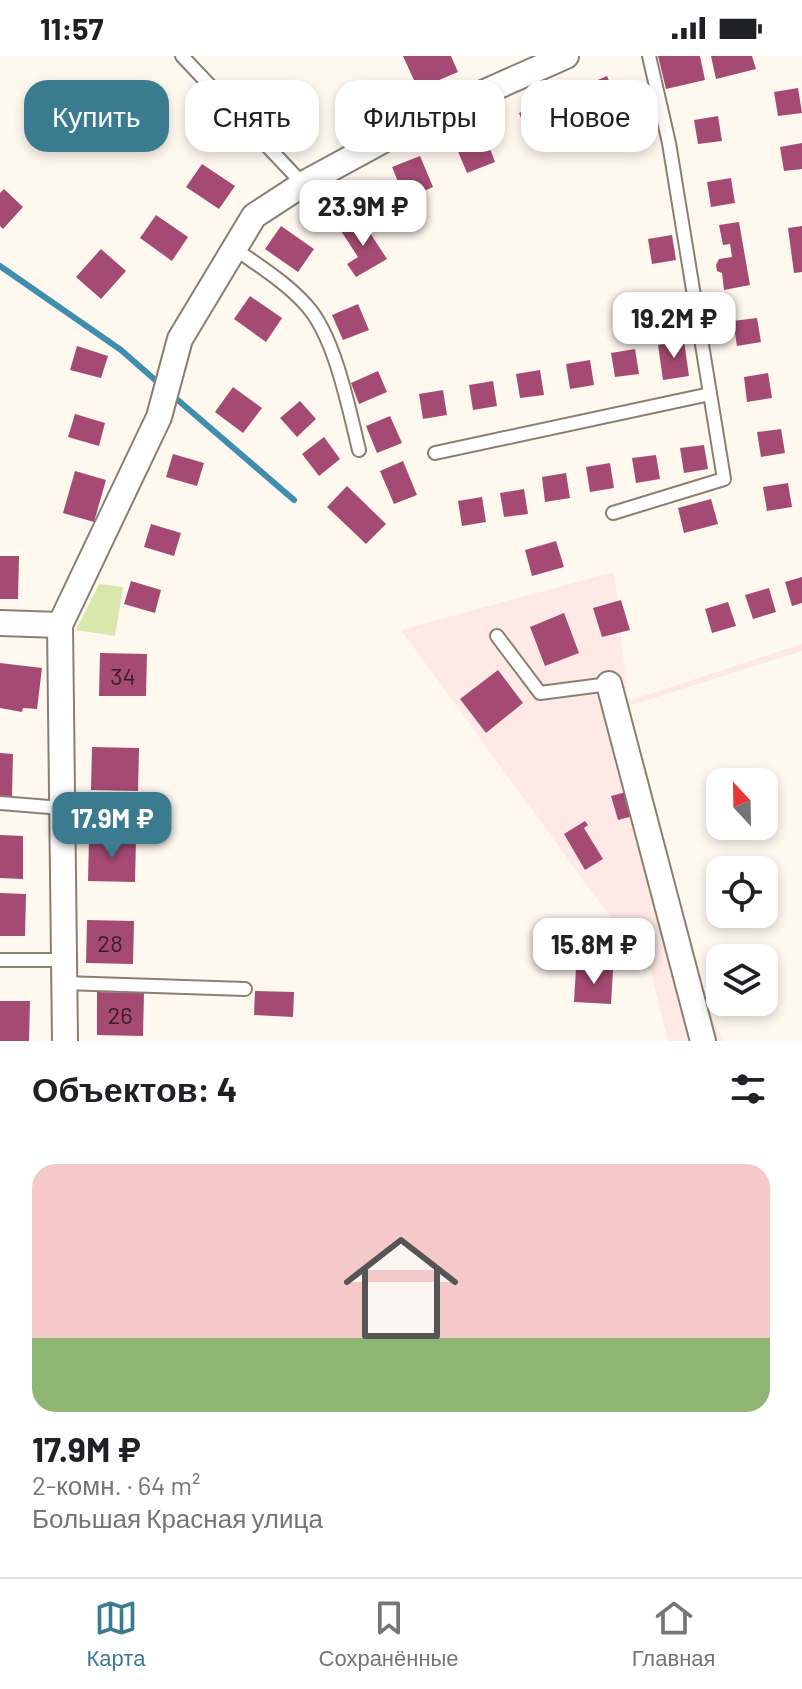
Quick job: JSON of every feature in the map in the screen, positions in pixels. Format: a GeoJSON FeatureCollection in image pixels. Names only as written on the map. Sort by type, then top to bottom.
{"type":"FeatureCollection","features":[{"type":"Feature","properties":{"kind":"street"},"geometry":{"type":"LineString","coordinates":[[65,1041],[60,625],[159,417],[180,339],[254,216],[303,184],[415,123],[566,56]]}},
{"type":"Feature","properties":{"kind":"street"},"geometry":{"type":"LineString","coordinates":[[0,623],[60,625]]}},
{"type":"Feature","properties":{"kind":"street"},"geometry":{"type":"LineString","coordinates":[[609,684],[703,1041]]}},
{"type":"Feature","properties":{"kind":"lane"},"geometry":{"type":"LineString","coordinates":[[182,56],[303,184]]}},
{"type":"Feature","properties":{"kind":"lane"},"geometry":{"type":"LineString","coordinates":[[613,513],[724,479],[669,143],[649,56]]}},
{"type":"Feature","properties":{"kind":"lane"},"geometry":{"type":"LineString","coordinates":[[234,248],[307,306],[324,330],[359,450]]}},
{"type":"Feature","properties":{"kind":"lane"},"geometry":{"type":"LineString","coordinates":[[435,453],[710,394]]}},
{"type":"Feature","properties":{"kind":"lane"},"geometry":{"type":"LineString","coordinates":[[497,636],[540,693],[609,684]]}},
{"type":"Feature","properties":{"kind":"lane"},"geometry":{"type":"LineString","coordinates":[[0,803],[62,808]]}},
{"type":"Feature","properties":{"kind":"lane"},"geometry":{"type":"LineString","coordinates":[[0,960],[64,972],[245,989]]}},
{"type":"Feature","properties":{"kind":"shaded area"},"geometry":{"type":"Polygon","coordinates":[[[614,572],[628,701],[802,644],[802,651],[629,706],[688,965],[706,1004],[706,1016],[711,1016],[723,1041],[668,1041],[651,973],[401,630],[614,572]]]}},
{"type":"Feature","properties":{"kind":"green space"},"geometry":{"type":"Polygon","coordinates":[[[99,584],[123,587],[115,636],[76,630],[99,584]]]}},
{"type":"Feature","properties":{"kind":"building"},"geometry":{"type":"Polygon","coordinates":[[[403,56],[451,56],[458,72],[439,80],[414,80],[403,56]]]}},
{"type":"Feature","properties":{"kind":"building"},"geometry":{"type":"Polygon","coordinates":[[[658,56],[700,56],[705,80],[666,89],[658,56]]]}},
{"type":"Feature","properties":{"kind":"building"},"geometry":{"type":"Polygon","coordinates":[[[711,56],[752,56],[756,69],[716,79],[711,56]]]}},
{"type":"Feature","properties":{"kind":"building"},"geometry":{"type":"Polygon","coordinates":[[[798,88],[802,113],[778,116],[774,92],[798,88]]]}},
{"type":"Feature","properties":{"kind":"building"},"geometry":{"type":"Polygon","coordinates":[[[718,116],[722,141],[698,144],[694,120],[718,116]]]}},
{"type":"Feature","properties":{"kind":"building"},"geometry":{"type":"Polygon","coordinates":[[[802,143],[802,169],[784,171],[780,147],[802,143]]]}},
{"type":"Feature","properties":{"kind":"building"},"geometry":{"type":"Polygon","coordinates":[[[458,152],[491,152],[495,162],[467,173],[458,152]]]}},
{"type":"Feature","properties":{"kind":"building"},"geometry":{"type":"Polygon","coordinates":[[[420,156],[433,187],[405,199],[392,167],[420,156]]]}},
{"type":"Feature","properties":{"kind":"building"},"geometry":{"type":"Polygon","coordinates":[[[202,164],[235,186],[219,209],[186,187],[202,164]]]}},
{"type":"Feature","properties":{"kind":"building"},"geometry":{"type":"Polygon","coordinates":[[[731,178],[735,203],[711,207],[707,182],[731,178]]]}},
{"type":"Feature","properties":{"kind":"building"},"geometry":{"type":"Polygon","coordinates":[[[348,184],[361,215],[333,227],[320,196],[348,184]]]}},
{"type":"Feature","properties":{"kind":"building"},"geometry":{"type":"Polygon","coordinates":[[[4,189],[23,207],[3,229],[0,226],[0,193],[4,189]]]}},
{"type":"Feature","properties":{"kind":"building"},"geometry":{"type":"Polygon","coordinates":[[[156,215],[188,237],[172,261],[140,238],[156,215]]]}},
{"type":"Feature","properties":{"kind":"building"},"geometry":{"type":"Polygon","coordinates":[[[361,219],[387,259],[356,277],[347,264],[358,257],[341,231],[361,219]]]}},
{"type":"Feature","properties":{"kind":"building"},"geometry":{"type":"Polygon","coordinates":[[[739,222],[750,285],[724,290],[722,273],[717,271],[716,265],[719,259],[732,257],[730,244],[723,245],[719,225],[739,222]]]}},
{"type":"Feature","properties":{"kind":"building"},"geometry":{"type":"Polygon","coordinates":[[[281,226],[314,249],[298,272],[265,249],[281,226]]]}},
{"type":"Feature","properties":{"kind":"building"},"geometry":{"type":"Polygon","coordinates":[[[802,226],[802,272],[794,273],[788,228],[802,226]]]}},
{"type":"Feature","properties":{"kind":"building"},"geometry":{"type":"Polygon","coordinates":[[[672,235],[676,260],[652,264],[648,239],[672,235]]]}},
{"type":"Feature","properties":{"kind":"building"},"geometry":{"type":"Polygon","coordinates":[[[101,249],[126,271],[101,299],[76,277],[101,249]]]}},
{"type":"Feature","properties":{"kind":"building"},"geometry":{"type":"Polygon","coordinates":[[[250,296],[282,318],[266,342],[234,319],[250,296]]]}},
{"type":"Feature","properties":{"kind":"building"},"geometry":{"type":"Polygon","coordinates":[[[358,304],[369,330],[343,340],[332,315],[358,304]]]}},
{"type":"Feature","properties":{"kind":"building"},"geometry":{"type":"Polygon","coordinates":[[[757,318],[761,342],[737,346],[733,321],[757,318]]]}},
{"type":"Feature","properties":{"kind":"building"},"geometry":{"type":"Polygon","coordinates":[[[684,341],[689,376],[663,380],[658,345],[684,341]]]}},
{"type":"Feature","properties":{"kind":"building"},"geometry":{"type":"Polygon","coordinates":[[[77,346],[108,356],[101,378],[70,370],[77,346]]]}},
{"type":"Feature","properties":{"kind":"building"},"geometry":{"type":"Polygon","coordinates":[[[635,349],[639,374],[615,377],[611,353],[635,349]]]}},
{"type":"Feature","properties":{"kind":"building"},"geometry":{"type":"Polygon","coordinates":[[[590,360],[594,385],[570,389],[566,364],[590,360]]]}},
{"type":"Feature","properties":{"kind":"building"},"geometry":{"type":"Polygon","coordinates":[[[540,370],[544,395],[520,398],[516,374],[540,370]]]}},
{"type":"Feature","properties":{"kind":"building"},"geometry":{"type":"Polygon","coordinates":[[[378,371],[387,392],[359,404],[351,383],[378,371]]]}},
{"type":"Feature","properties":{"kind":"building"},"geometry":{"type":"Polygon","coordinates":[[[768,373],[772,398],[747,402],[744,377],[768,373]]]}},
{"type":"Feature","properties":{"kind":"building"},"geometry":{"type":"Polygon","coordinates":[[[493,381],[497,406],[473,410],[469,385],[493,381]]]}},
{"type":"Feature","properties":{"kind":"building"},"geometry":{"type":"Polygon","coordinates":[[[233,387],[262,408],[243,433],[215,412],[233,387]]]}},
{"type":"Feature","properties":{"kind":"building"},"geometry":{"type":"Polygon","coordinates":[[[443,390],[447,415],[423,419],[419,394],[443,390]]]}},
{"type":"Feature","properties":{"kind":"building"},"geometry":{"type":"Polygon","coordinates":[[[300,401],[316,419],[297,437],[280,418],[300,401]]]}},
{"type":"Feature","properties":{"kind":"building"},"geometry":{"type":"Polygon","coordinates":[[[75,414],[105,423],[99,446],[68,437],[75,414]]]}},
{"type":"Feature","properties":{"kind":"building"},"geometry":{"type":"Polygon","coordinates":[[[390,416],[402,443],[377,453],[366,426],[390,416]]]}},
{"type":"Feature","properties":{"kind":"building"},"geometry":{"type":"Polygon","coordinates":[[[781,429],[785,453],[761,457],[757,432],[781,429]]]}},
{"type":"Feature","properties":{"kind":"building"},"geometry":{"type":"Polygon","coordinates":[[[324,437],[340,459],[319,476],[302,454],[324,437]]]}},
{"type":"Feature","properties":{"kind":"building"},"geometry":{"type":"Polygon","coordinates":[[[704,445],[708,469],[684,473],[680,448],[704,445]]]}},
{"type":"Feature","properties":{"kind":"building"},"geometry":{"type":"Polygon","coordinates":[[[173,454],[204,463],[197,486],[166,477],[173,454]]]}},
{"type":"Feature","properties":{"kind":"building"},"geometry":{"type":"Polygon","coordinates":[[[656,455],[660,479],[636,483],[632,458],[656,455]]]}},
{"type":"Feature","properties":{"kind":"building"},"geometry":{"type":"Polygon","coordinates":[[[403,461],[417,495],[394,504],[380,471],[403,461]]]}},
{"type":"Feature","properties":{"kind":"building"},"geometry":{"type":"Polygon","coordinates":[[[610,463],[614,488],[590,492],[586,467],[610,463]]]}},
{"type":"Feature","properties":{"kind":"building"},"geometry":{"type":"Polygon","coordinates":[[[75,471],[106,480],[94,522],[63,513],[75,471]]]}},
{"type":"Feature","properties":{"kind":"building"},"geometry":{"type":"Polygon","coordinates":[[[566,473],[570,498],[545,502],[542,477],[566,473]]]}},
{"type":"Feature","properties":{"kind":"building"},"geometry":{"type":"Polygon","coordinates":[[[788,483],[792,507],[767,511],[763,487],[788,483]]]}},
{"type":"Feature","properties":{"kind":"building"},"geometry":{"type":"Polygon","coordinates":[[[347,486],[386,524],[366,544],[327,507],[347,486]]]}},
{"type":"Feature","properties":{"kind":"building"},"geometry":{"type":"Polygon","coordinates":[[[524,489],[528,514],[504,517],[500,493],[524,489]]]}},
{"type":"Feature","properties":{"kind":"building"},"geometry":{"type":"Polygon","coordinates":[[[482,497],[486,522],[462,526],[458,501],[482,497]]]}},
{"type":"Feature","properties":{"kind":"building"},"geometry":{"type":"Polygon","coordinates":[[[711,499],[718,524],[684,533],[678,508],[711,499]]]}},
{"type":"Feature","properties":{"kind":"building"},"geometry":{"type":"Polygon","coordinates":[[[151,524],[181,533],[174,556],[144,547],[151,524]]]}},
{"type":"Feature","properties":{"kind":"building"},"geometry":{"type":"Polygon","coordinates":[[[556,541],[564,567],[532,576],[525,550],[556,541]]]}},
{"type":"Feature","properties":{"kind":"building"},"geometry":{"type":"Polygon","coordinates":[[[0,556],[19,556],[18,599],[0,599],[0,556]]]}},
{"type":"Feature","properties":{"kind":"building"},"geometry":{"type":"Polygon","coordinates":[[[802,577],[802,603],[792,606],[785,582],[802,577]]]}},
{"type":"Feature","properties":{"kind":"building"},"geometry":{"type":"Polygon","coordinates":[[[131,581],[161,590],[155,613],[124,604],[131,581]]]}},
{"type":"Feature","properties":{"kind":"building"},"geometry":{"type":"Polygon","coordinates":[[[769,588],[776,612],[753,619],[745,595],[769,588]]]}},
{"type":"Feature","properties":{"kind":"building"},"geometry":{"type":"Polygon","coordinates":[[[621,600],[630,630],[602,637],[593,608],[621,600]]]}},
{"type":"Feature","properties":{"kind":"building"},"geometry":{"type":"Polygon","coordinates":[[[728,602],[736,626],[712,633],[705,609],[728,602]]]}},
{"type":"Feature","properties":{"kind":"building"},"geometry":{"type":"Polygon","coordinates":[[[564,613],[579,653],[545,666],[530,627],[564,613]]]}},
{"type":"Feature","properties":{"kind":"building"},"geometry":{"type":"Polygon","coordinates":[[[100,653],[147,654],[146,696],[99,696],[100,653]]]}},
{"type":"Feature","properties":{"kind":"building"},"geometry":{"type":"Polygon","coordinates":[[[0,663],[42,668],[37,709],[23,708],[22,712],[0,708],[0,663]]]}},
{"type":"Feature","properties":{"kind":"building"},"geometry":{"type":"Polygon","coordinates":[[[498,670],[523,703],[486,733],[460,699],[498,670]]]}},
{"type":"Feature","properties":{"kind":"building"},"geometry":{"type":"Polygon","coordinates":[[[92,747],[139,748],[138,791],[91,790],[92,747]]]}},
{"type":"Feature","properties":{"kind":"building"},"geometry":{"type":"Polygon","coordinates":[[[0,753],[13,754],[12,797],[0,796],[0,753]]]}},
{"type":"Feature","properties":{"kind":"building"},"geometry":{"type":"Polygon","coordinates":[[[630,791],[637,815],[618,820],[611,796],[630,791]]]}},
{"type":"Feature","properties":{"kind":"building"},"geometry":{"type":"Polygon","coordinates":[[[585,821],[588,825],[584,828],[603,859],[585,870],[564,834],[585,821]]]}},
{"type":"Feature","properties":{"kind":"building"},"geometry":{"type":"Polygon","coordinates":[[[0,835],[23,836],[23,879],[0,878],[0,835]]]}},
{"type":"Feature","properties":{"kind":"building"},"geometry":{"type":"Polygon","coordinates":[[[89,838],[136,839],[135,882],[88,881],[89,838]]]}},
{"type":"Feature","properties":{"kind":"building"},"geometry":{"type":"Polygon","coordinates":[[[0,893],[26,894],[25,936],[0,936],[0,893]]]}},
{"type":"Feature","properties":{"kind":"building"},"geometry":{"type":"Polygon","coordinates":[[[87,920],[134,921],[133,964],[86,963],[87,920]]]}},
{"type":"Feature","properties":{"kind":"building"},"geometry":{"type":"Polygon","coordinates":[[[576,968],[613,970],[611,1004],[574,1002],[576,968]]]}},
{"type":"Feature","properties":{"kind":"building"},"geometry":{"type":"Polygon","coordinates":[[[255,991],[294,992],[293,1017],[254,1015],[255,991]]]}},
{"type":"Feature","properties":{"kind":"building"},"geometry":{"type":"Polygon","coordinates":[[[97,992],[144,993],[143,1036],[97,1035],[97,992]]]}},
{"type":"Feature","properties":{"kind":"building"},"geometry":{"type":"Polygon","coordinates":[[[0,1001],[30,1001],[29,1041],[0,1041],[0,1001]]]}},
{"type":"Feature","properties":{"kind":"waterway"},"geometry":{"type":"LineString","coordinates":[[0,266],[121,350],[161,385]]}},
{"type":"Feature","properties":{"kind":"waterway"},"geometry":{"type":"LineString","coordinates":[[172,395],[294,500]]}}]}
